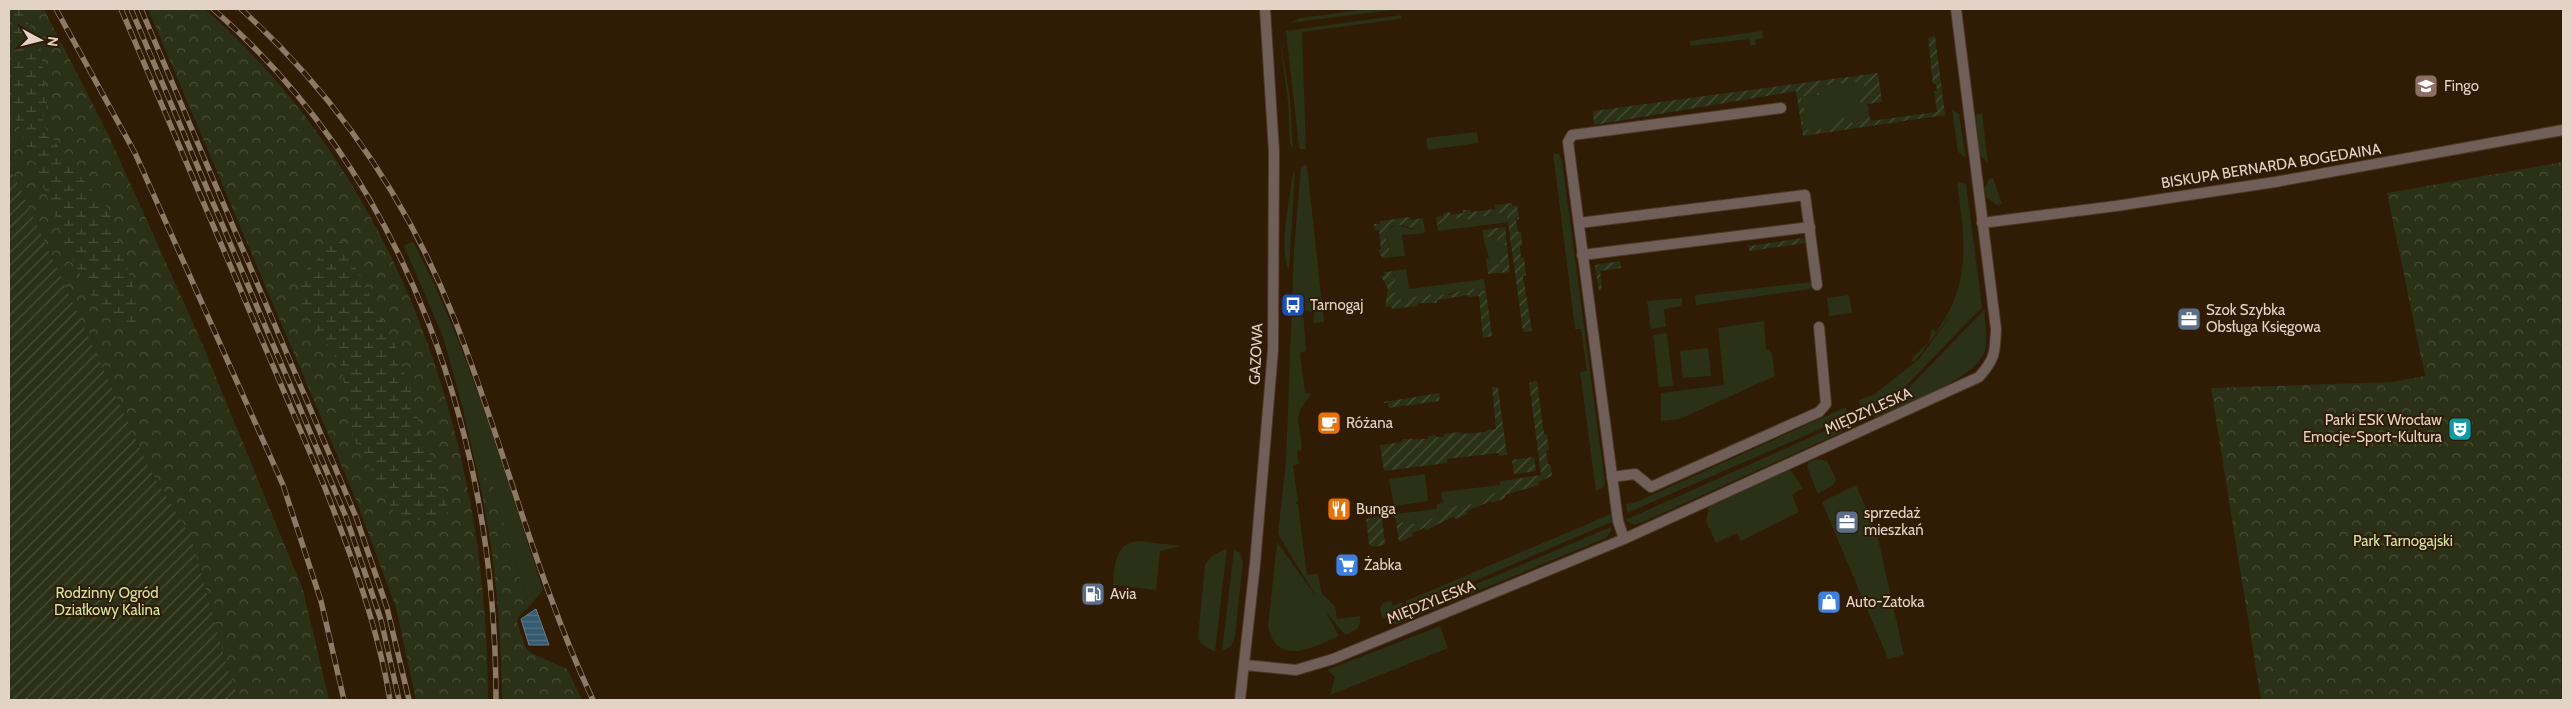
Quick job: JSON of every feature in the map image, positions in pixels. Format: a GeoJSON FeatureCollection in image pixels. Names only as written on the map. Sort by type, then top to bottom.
{"type":"FeatureCollection","features":[{"type":"Feature","properties":{"kind":"street","name":"GAZOWA"},"geometry":{"type":"LineString","coordinates":[[1240,700],[1273,350],[1274,152],[1265,9]]}},
{"type":"Feature","properties":{"kind":"street","name":"MIĘDZYLESKA"},"geometry":{"type":"LineString","coordinates":[[1244,664],[1296,670],[1313,666],[1624,538],[1979,377],[1992,362],[1995,352],[1996,329],[1956,9]]}},
{"type":"Feature","properties":{"kind":"street"},"geometry":{"type":"LineString","coordinates":[[1624,538],[1618,525],[1568,142],[1572,136],[1781,108]]}},
{"type":"Feature","properties":{"kind":"street","name":"BISKUPA BERNARDA BOGEDAINA"},"geometry":{"type":"LineString","coordinates":[[1982,223],[2007,218],[2116,206],[2265,183],[2563,130]]}},
{"type":"Feature","properties":{"kind":"street"},"geometry":{"type":"LineString","coordinates":[[1579,223],[1805,195],[1817,285]]}},
{"type":"Feature","properties":{"kind":"street"},"geometry":{"type":"LineString","coordinates":[[1582,255],[1810,227]]}},
{"type":"Feature","properties":{"kind":"street","name":"MIĘDZYLESKA"},"geometry":{"type":"LineString","coordinates":[[1612,477],[1635,474],[1651,486],[1819,412],[1826,404],[1819,328]]}},
{"type":"Feature","properties":{"kind":"green space"},"geometry":{"type":"Polygon","coordinates":[[[9,9],[44,9],[109,136],[202,343],[303,590],[329,700],[239,700],[228,670],[191,537],[150,470],[12,175],[9,165],[9,9]]]}},
{"type":"Feature","properties":{"kind":"green space"},"geometry":{"type":"Polygon","coordinates":[[[9,9],[20,9],[40,44],[47,101],[42,123],[70,164],[109,210],[135,292],[137,326],[129,336],[91,296],[72,258],[9,102],[9,9]]]}},
{"type":"Feature","properties":{"kind":"green space"},"geometry":{"type":"Polygon","coordinates":[[[148,9],[205,9],[273,78],[332,154],[381,236],[420,323],[450,415],[471,509],[484,604],[488,700],[416,700],[396,608],[356,500],[148,9]]]}},
{"type":"Feature","properties":{"kind":"green space"},"geometry":{"type":"Polygon","coordinates":[[[1368,9],[1399,9],[1290,23],[1300,18],[1368,9]]]}},
{"type":"Feature","properties":{"kind":"green space"},"geometry":{"type":"Polygon","coordinates":[[[1401,15],[1401,19],[1302,32],[1306,149],[1301,149],[1299,147],[1286,31],[1401,15]]]}},
{"type":"Feature","properties":{"kind":"green space"},"geometry":{"type":"Polygon","coordinates":[[[1762,31],[1763,38],[1755,40],[1756,45],[1750,45],[1749,39],[1690,46],[1690,41],[1762,31]]]}},
{"type":"Feature","properties":{"kind":"green space"},"geometry":{"type":"Polygon","coordinates":[[[1279,33],[1290,98],[1293,149],[1290,144],[1288,101],[1279,33]]]}},
{"type":"Feature","properties":{"kind":"green space"},"geometry":{"type":"Polygon","coordinates":[[[1935,36],[1945,115],[1803,136],[1796,91],[1594,125],[1593,111],[1878,73],[1882,102],[1867,104],[1868,108],[1858,101],[1867,88],[1858,82],[1826,85],[1817,89],[1820,95],[1801,96],[1801,103],[1806,111],[1803,119],[1804,129],[1816,131],[1820,128],[1822,130],[1834,128],[1833,120],[1845,118],[1854,124],[1869,115],[1871,121],[1937,112],[1934,91],[1937,91],[1936,84],[1933,84],[1928,38],[1935,36]]]}},
{"type":"Feature","properties":{"kind":"green space"},"geometry":{"type":"Polygon","coordinates":[[[1858,82],[1867,88],[1858,101],[1868,108],[1869,115],[1854,124],[1833,120],[1834,128],[1817,131],[1804,129],[1803,119],[1806,111],[1801,103],[1801,96],[1819,95],[1817,89],[1826,85],[1858,82]]]}},
{"type":"Feature","properties":{"kind":"green space"},"geometry":{"type":"Polygon","coordinates":[[[1952,109],[1959,114],[1966,158],[1958,152],[1952,109]]]}},
{"type":"Feature","properties":{"kind":"green space"},"geometry":{"type":"Polygon","coordinates":[[[1982,113],[1988,163],[1979,154],[1976,114],[1982,113]]]}},
{"type":"Feature","properties":{"kind":"green space"},"geometry":{"type":"Polygon","coordinates":[[[1477,132],[1478,143],[1428,150],[1426,138],[1477,132]]]}},
{"type":"Feature","properties":{"kind":"green space"},"geometry":{"type":"Polygon","coordinates":[[[1553,153],[1559,154],[1562,161],[1605,483],[1603,488],[1596,491],[1580,372],[1587,371],[1581,329],[1575,329],[1553,153]]]}},
{"type":"Feature","properties":{"kind":"green space","name":"Park Tarnogajski"},"geometry":{"type":"Polygon","coordinates":[[[2563,162],[2563,700],[2261,700],[2211,388],[2392,382],[2425,376],[2387,193],[2563,162]]]}},
{"type":"Feature","properties":{"kind":"green space","name":"Rodzinny Ogród Działkowy Kalina"},"geometry":{"type":"Polygon","coordinates":[[[9,165],[150,470],[191,537],[228,670],[239,700],[9,700],[9,165]]]}},
{"type":"Feature","properties":{"kind":"green space"},"geometry":{"type":"Polygon","coordinates":[[[1307,165],[1324,322],[1313,323],[1314,312],[1303,311],[1306,351],[1300,353],[1305,393],[1311,394],[1300,410],[1298,418],[1302,450],[1297,451],[1299,464],[1293,465],[1298,501],[1295,504],[1298,504],[1307,575],[1318,574],[1322,594],[1335,606],[1337,619],[1360,616],[1360,624],[1352,632],[1345,635],[1326,612],[1339,636],[1308,649],[1287,651],[1279,647],[1272,639],[1268,626],[1277,542],[1317,598],[1278,534],[1286,461],[1294,250],[1301,166],[1307,165]]]}},
{"type":"Feature","properties":{"kind":"green space"},"geometry":{"type":"Polygon","coordinates":[[[1295,171],[1289,270],[1286,261],[1285,238],[1292,178],[1295,171]]]}},
{"type":"Feature","properties":{"kind":"green space"},"geometry":{"type":"Polygon","coordinates":[[[1993,178],[2002,204],[1999,204],[2000,207],[1987,198],[1984,190],[1989,179],[1993,178]]]}},
{"type":"Feature","properties":{"kind":"green space"},"geometry":{"type":"Polygon","coordinates":[[[1957,181],[1966,184],[1982,307],[1897,395],[1861,411],[1859,400],[1875,394],[1919,359],[1954,311],[1914,362],[1911,359],[1929,342],[1932,328],[1936,332],[1948,313],[1961,277],[1963,241],[1957,181]]]}},
{"type":"Feature","properties":{"kind":"green space"},"geometry":{"type":"Polygon","coordinates":[[[1512,203],[1512,206],[1517,205],[1519,219],[1516,220],[1518,232],[1521,232],[1521,258],[1524,257],[1526,275],[1523,276],[1532,331],[1523,332],[1507,215],[1497,213],[1470,220],[1450,218],[1437,225],[1436,217],[1443,216],[1443,213],[1450,212],[1450,215],[1463,213],[1463,210],[1470,210],[1470,212],[1496,209],[1495,205],[1512,203]]]}},
{"type":"Feature","properties":{"kind":"green space"},"geometry":{"type":"Polygon","coordinates":[[[1497,213],[1507,215],[1509,222],[1438,231],[1437,225],[1450,218],[1470,220],[1497,213]]]}},
{"type":"Feature","properties":{"kind":"green space"},"geometry":{"type":"Polygon","coordinates":[[[1410,217],[1411,220],[1423,218],[1424,226],[1415,228],[1399,225],[1391,226],[1386,237],[1392,257],[1382,258],[1378,250],[1381,249],[1379,230],[1375,231],[1374,224],[1380,224],[1380,221],[1410,217]]]}},
{"type":"Feature","properties":{"kind":"green space"},"geometry":{"type":"Polygon","coordinates":[[[1395,224],[1411,229],[1424,226],[1425,233],[1402,235],[1405,256],[1392,257],[1386,233],[1395,224]]]}},
{"type":"Feature","properties":{"kind":"green space"},"geometry":{"type":"Polygon","coordinates":[[[1505,227],[1507,245],[1498,246],[1497,236],[1483,238],[1483,230],[1505,227]]]}},
{"type":"Feature","properties":{"kind":"green space"},"geometry":{"type":"Polygon","coordinates":[[[1497,236],[1498,246],[1507,245],[1508,254],[1499,255],[1500,264],[1487,266],[1486,259],[1489,258],[1483,238],[1497,236]]]}},
{"type":"Feature","properties":{"kind":"green space"},"geometry":{"type":"Polygon","coordinates":[[[1803,238],[1807,243],[1750,251],[1747,244],[1750,246],[1803,238]]]}},
{"type":"Feature","properties":{"kind":"green space"},"geometry":{"type":"Polygon","coordinates":[[[329,239],[342,241],[396,347],[417,411],[419,429],[443,490],[449,511],[437,521],[398,519],[353,438],[350,410],[340,364],[314,323],[304,315],[297,281],[322,253],[329,239]]]}},
{"type":"Feature","properties":{"kind":"green space"},"geometry":{"type":"Polygon","coordinates":[[[413,241],[452,325],[469,369],[485,412],[543,590],[529,607],[490,478],[479,480],[462,405],[443,337],[404,246],[413,241]]]}},
{"type":"Feature","properties":{"kind":"green space"},"geometry":{"type":"Polygon","coordinates":[[[1508,254],[1510,272],[1488,274],[1487,266],[1500,264],[1499,255],[1508,254]]]}},
{"type":"Feature","properties":{"kind":"green space"},"geometry":{"type":"Polygon","coordinates":[[[1620,261],[1621,268],[1600,271],[1602,290],[1599,291],[1595,265],[1620,261]]]}},
{"type":"Feature","properties":{"kind":"green space"},"geometry":{"type":"Polygon","coordinates":[[[1406,269],[1409,289],[1484,279],[1486,291],[1467,288],[1443,296],[1426,294],[1401,300],[1393,291],[1395,277],[1393,271],[1406,269]]]}},
{"type":"Feature","properties":{"kind":"green space"},"geometry":{"type":"Polygon","coordinates":[[[1393,271],[1395,279],[1393,291],[1401,300],[1426,294],[1449,295],[1467,288],[1486,291],[1492,336],[1483,338],[1479,296],[1469,297],[1468,295],[1437,300],[1437,303],[1418,303],[1418,306],[1392,309],[1391,306],[1385,307],[1388,289],[1381,276],[1385,275],[1384,272],[1393,271]]]}},
{"type":"Feature","properties":{"kind":"green space"},"geometry":{"type":"Polygon","coordinates":[[[1811,282],[1811,289],[1696,305],[1695,295],[1811,282]]]}},
{"type":"Feature","properties":{"kind":"green space"},"geometry":{"type":"Polygon","coordinates":[[[1849,295],[1852,313],[1829,316],[1827,298],[1849,295]]]}},
{"type":"Feature","properties":{"kind":"green space"},"geometry":{"type":"Polygon","coordinates":[[[1682,298],[1682,306],[1664,309],[1666,327],[1651,329],[1647,301],[1682,298]]]}},
{"type":"Feature","properties":{"kind":"green space"},"geometry":{"type":"Polygon","coordinates":[[[1985,309],[1985,350],[1979,361],[1968,371],[1938,390],[1876,417],[1865,414],[1901,396],[1985,309]]]}},
{"type":"Feature","properties":{"kind":"green space"},"geometry":{"type":"Polygon","coordinates":[[[1764,321],[1766,349],[1769,349],[1772,354],[1775,376],[1680,419],[1661,421],[1661,393],[1724,385],[1718,328],[1764,321]]]}},
{"type":"Feature","properties":{"kind":"green space"},"geometry":{"type":"Polygon","coordinates":[[[1667,333],[1673,386],[1659,387],[1653,335],[1667,333]]]}},
{"type":"Feature","properties":{"kind":"green space"},"geometry":{"type":"Polygon","coordinates":[[[1708,348],[1711,376],[1683,378],[1680,351],[1708,348]]]}},
{"type":"Feature","properties":{"kind":"green space"},"geometry":{"type":"Polygon","coordinates":[[[1537,381],[1544,434],[1547,435],[1549,450],[1546,451],[1548,464],[1551,465],[1552,476],[1538,482],[1539,485],[1505,495],[1505,498],[1492,503],[1491,501],[1467,511],[1468,514],[1455,519],[1454,516],[1425,531],[1424,528],[1412,533],[1413,536],[1399,542],[1395,514],[1404,524],[1425,523],[1449,507],[1471,504],[1488,495],[1505,491],[1515,485],[1515,479],[1541,475],[1529,383],[1537,381]]]}},
{"type":"Feature","properties":{"kind":"green space"},"geometry":{"type":"Polygon","coordinates":[[[1492,387],[1498,387],[1507,455],[1499,456],[1499,453],[1447,459],[1447,463],[1384,471],[1380,445],[1402,442],[1402,439],[1428,439],[1428,436],[1444,437],[1444,434],[1485,432],[1486,430],[1496,429],[1492,387]]]}},
{"type":"Feature","properties":{"kind":"green space"},"geometry":{"type":"Polygon","coordinates":[[[1440,393],[1439,401],[1389,408],[1388,403],[1384,403],[1384,402],[1440,393]]]}},
{"type":"Feature","properties":{"kind":"green space"},"geometry":{"type":"Polygon","coordinates":[[[1846,407],[1848,417],[1627,513],[1626,504],[1634,503],[1846,407]]]}},
{"type":"Feature","properties":{"kind":"green space"},"geometry":{"type":"Polygon","coordinates":[[[1847,421],[1842,432],[1645,521],[1634,525],[1625,520],[1847,421]]]}},
{"type":"Feature","properties":{"kind":"green space"},"geometry":{"type":"Polygon","coordinates":[[[1534,457],[1536,471],[1514,474],[1512,460],[1534,457]]]}},
{"type":"Feature","properties":{"kind":"green space"},"geometry":{"type":"Polygon","coordinates":[[[1818,459],[1827,461],[1836,479],[1834,484],[1818,494],[1807,467],[1808,462],[1818,459]]]}},
{"type":"Feature","properties":{"kind":"green space"},"geometry":{"type":"Polygon","coordinates":[[[1790,470],[1803,488],[1792,495],[1799,512],[1741,541],[1737,533],[1716,543],[1706,521],[1709,507],[1790,470]]]}},
{"type":"Feature","properties":{"kind":"green space"},"geometry":{"type":"Polygon","coordinates":[[[1425,474],[1428,501],[1394,506],[1389,479],[1425,474]]]}},
{"type":"Feature","properties":{"kind":"green space"},"geometry":{"type":"Polygon","coordinates":[[[490,477],[529,607],[519,616],[517,622],[526,648],[531,653],[567,669],[582,700],[502,700],[496,590],[485,508],[479,480],[490,477]]]}},
{"type":"Feature","properties":{"kind":"green space"},"geometry":{"type":"Polygon","coordinates":[[[1515,479],[1515,486],[1511,489],[1471,504],[1449,507],[1425,523],[1404,524],[1395,514],[1437,509],[1437,504],[1443,503],[1441,492],[1500,485],[1500,481],[1515,479]]]}},
{"type":"Feature","properties":{"kind":"green space"},"geometry":{"type":"Polygon","coordinates":[[[1856,485],[1877,534],[1904,655],[1888,659],[1822,502],[1856,485]]]}},
{"type":"Feature","properties":{"kind":"green space"},"geometry":{"type":"Polygon","coordinates":[[[1611,514],[1612,522],[1409,609],[1406,608],[1406,601],[1611,514]]]}},
{"type":"Feature","properties":{"kind":"green space"},"geometry":{"type":"Polygon","coordinates":[[[1382,516],[1385,545],[1372,547],[1369,544],[1366,519],[1382,516]]]}},
{"type":"Feature","properties":{"kind":"green space"},"geometry":{"type":"Polygon","coordinates":[[[1611,527],[1611,531],[1606,538],[1400,623],[1391,625],[1386,622],[1611,527]]]}},
{"type":"Feature","properties":{"kind":"green space"},"geometry":{"type":"Polygon","coordinates":[[[1139,541],[1181,546],[1160,551],[1156,590],[1113,585],[1117,557],[1120,551],[1125,546],[1139,541]]]}},
{"type":"Feature","properties":{"kind":"green space"},"geometry":{"type":"Polygon","coordinates":[[[1227,548],[1215,652],[1201,644],[1198,638],[1205,565],[1212,556],[1227,548]]]}},
{"type":"Feature","properties":{"kind":"green space"},"geometry":{"type":"Polygon","coordinates":[[[1234,549],[1240,553],[1243,561],[1235,637],[1231,646],[1222,651],[1234,549]]]}},
{"type":"Feature","properties":{"kind":"green space"},"geometry":{"type":"Polygon","coordinates":[[[1391,601],[1393,606],[1402,602],[1403,609],[1401,612],[1382,619],[1380,608],[1383,603],[1391,601]]]}},
{"type":"Feature","properties":{"kind":"green space"},"geometry":{"type":"Polygon","coordinates":[[[1440,626],[1448,648],[1330,695],[1335,677],[1327,670],[1440,626]]]}},
{"type":"Feature","properties":{"kind":"water"},"geometry":{"type":"Polygon","coordinates":[[[536,609],[549,645],[529,645],[521,619],[536,609]]]}},
{"type":"Feature","properties":{"kind":"railway"},"geometry":{"type":"LineString","coordinates":[[56,9],[135,153],[283,485],[321,601],[344,700]]}},
{"type":"Feature","properties":{"kind":"railway"},"geometry":{"type":"LineString","coordinates":[[121,9],[325,488],[354,566],[371,619],[379,646],[390,700]]}},
{"type":"Feature","properties":{"kind":"railway"},"geometry":{"type":"LineString","coordinates":[[131,9],[346,517],[381,620],[399,700]]}},
{"type":"Feature","properties":{"kind":"railway"},"geometry":{"type":"LineString","coordinates":[[141,9],[356,517],[387,608],[409,700]]}},
{"type":"Feature","properties":{"kind":"railway"},"geometry":{"type":"LineString","coordinates":[[213,9],[282,77],[340,153],[389,235],[428,323],[458,414],[479,508],[492,604],[496,700]]}},
{"type":"Feature","properties":{"kind":"railway"},"geometry":{"type":"LineString","coordinates":[[241,9],[276,42],[338,113],[366,151],[414,232],[454,318],[489,414],[554,606],[593,700]]}},
{"type":"Feature","properties":{"kind":"place","name":"Fingo"},"geometry":{"type":"Point","coordinates":[2426,86]}},
{"type":"Feature","properties":{"kind":"place","name":"Tarnogaj"},"geometry":{"type":"Point","coordinates":[1293,305]}},
{"type":"Feature","properties":{"kind":"place","name":"Szok Szybka Obsługa Księgowa"},"geometry":{"type":"Point","coordinates":[2189,319]}},
{"type":"Feature","properties":{"kind":"place","name":"Różana"},"geometry":{"type":"Point","coordinates":[1329,423]}},
{"type":"Feature","properties":{"kind":"place","name":"Parki ESK Wrocław Emocje-Sport-Kultura"},"geometry":{"type":"Point","coordinates":[2460,429]}},
{"type":"Feature","properties":{"kind":"place","name":"Bunga"},"geometry":{"type":"Point","coordinates":[1339,509]}},
{"type":"Feature","properties":{"kind":"place","name":"sprzedaż mieszkań"},"geometry":{"type":"Point","coordinates":[1847,522]}},
{"type":"Feature","properties":{"kind":"place","name":"Żabka"},"geometry":{"type":"Point","coordinates":[1347,565]}},
{"type":"Feature","properties":{"kind":"place","name":"Avia"},"geometry":{"type":"Point","coordinates":[1093,594]}},
{"type":"Feature","properties":{"kind":"place","name":"Auto-Zatoka"},"geometry":{"type":"Point","coordinates":[1829,602]}}]}
